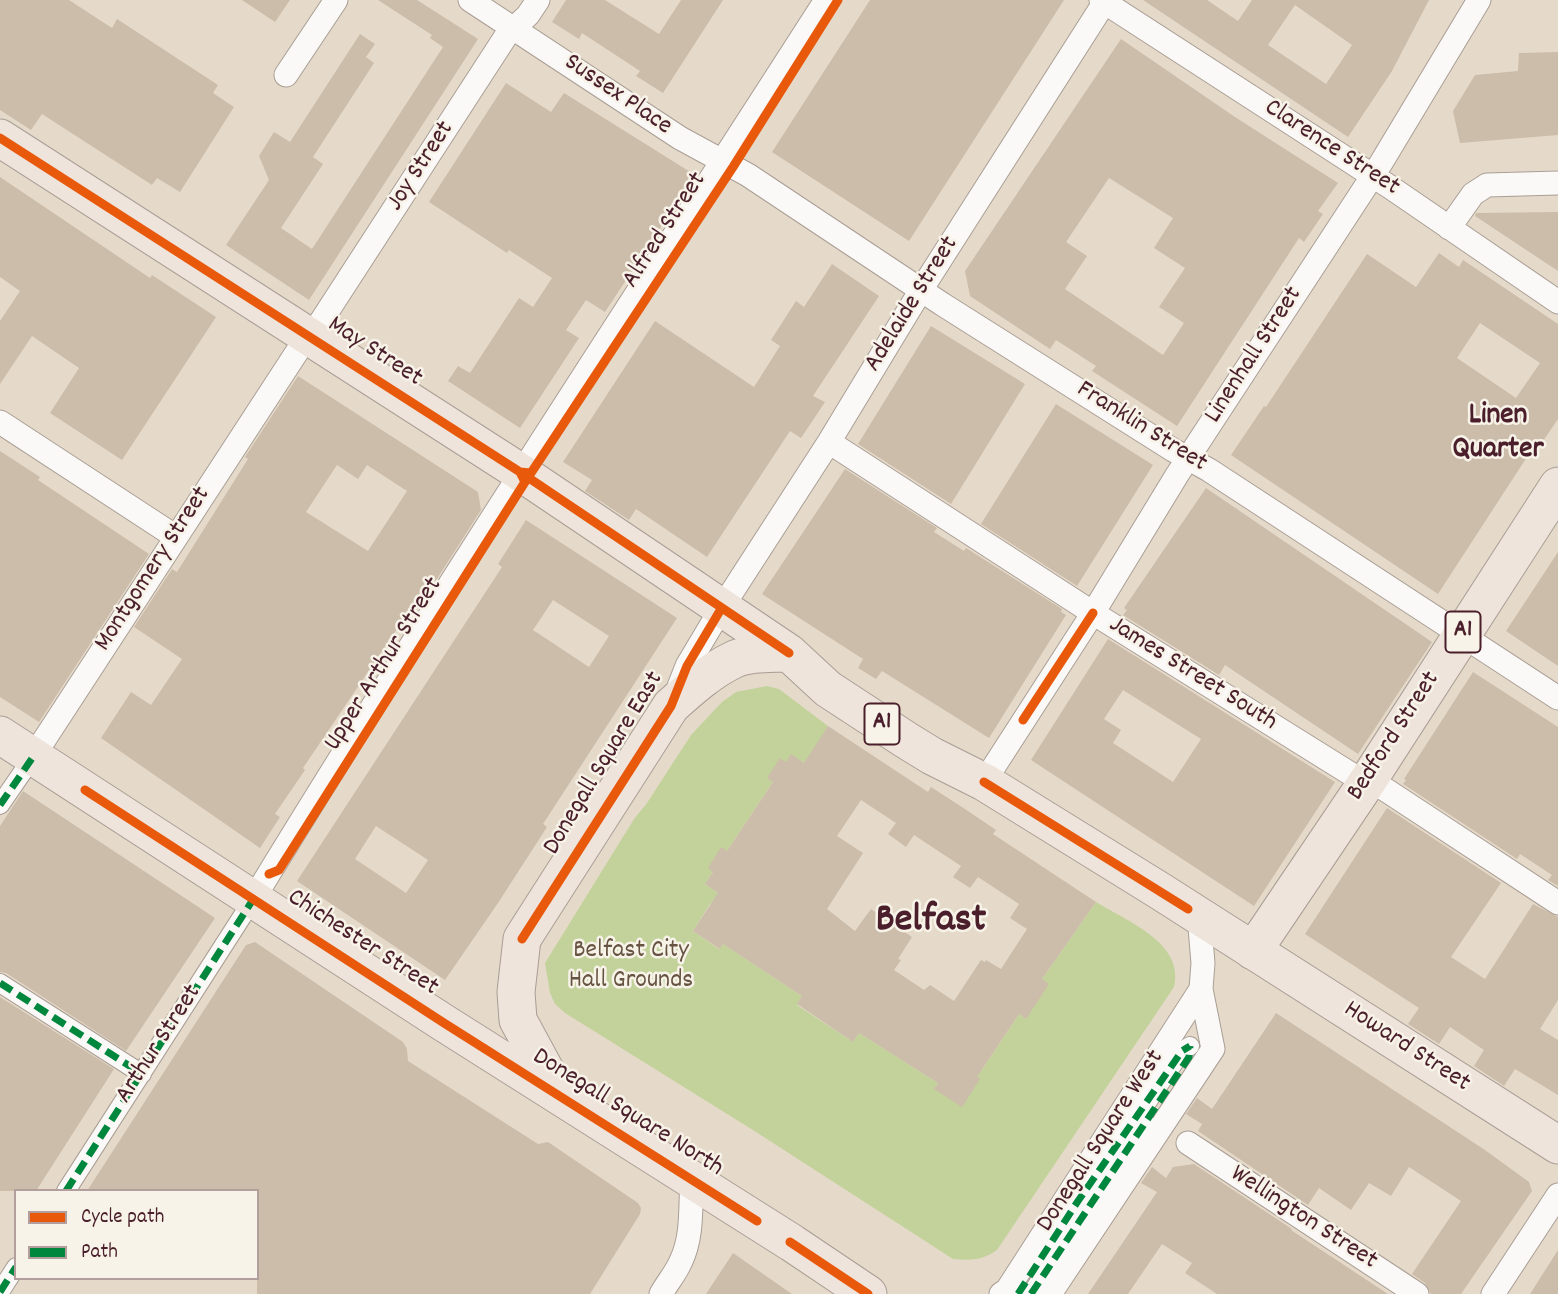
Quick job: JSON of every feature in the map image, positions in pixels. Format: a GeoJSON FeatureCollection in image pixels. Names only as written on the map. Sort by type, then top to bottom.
{"type":"FeatureCollection","features":[{"type":"Feature","properties":{"kind":"main road","name":"May Street"},"geometry":{"type":"LineString","coordinates":[[0,138],[520,472],[789,653]]}},
{"type":"Feature","properties":{"kind":"main road","name":"Bedford Street"},"geometry":{"type":"LineString","coordinates":[[1253,951],[1558,486]]}},
{"type":"Feature","properties":{"kind":"main road","name":"Donegall Square East"},"geometry":{"type":"LineString","coordinates":[[559,1096],[518,1020],[516,992],[522,939],[671,706],[703,678],[735,659],[759,654],[789,653]]}},
{"type":"Feature","properties":{"kind":"main road","name":"A1"},"geometry":{"type":"LineString","coordinates":[[789,653],[828,689],[883,725],[932,756],[984,782],[1253,951]]}},
{"type":"Feature","properties":{"kind":"main road","name":"Chichester Street"},"geometry":{"type":"LineString","coordinates":[[0,735],[475,1042]]}},
{"type":"Feature","properties":{"kind":"main road","name":"Howard Street"},"geometry":{"type":"LineString","coordinates":[[1253,951],[1558,1145]]}},
{"type":"Feature","properties":{"kind":"main road","name":"Donegall Square North"},"geometry":{"type":"LineString","coordinates":[[475,1042],[868,1294]]}},
{"type":"Feature","properties":{"kind":"street"},"geometry":{"type":"LineString","coordinates":[[286,75],[336,0]]}},
{"type":"Feature","properties":{"kind":"street","name":"Sussex Place"},"geometry":{"type":"LineString","coordinates":[[471,0],[680,138],[723,161]]}},
{"type":"Feature","properties":{"kind":"street","name":"Joy Street"},"geometry":{"type":"LineString","coordinates":[[308,335],[318,326],[513,28],[528,15],[538,0]]}},
{"type":"Feature","properties":{"kind":"street","name":"Alfred Street"},"geometry":{"type":"LineString","coordinates":[[520,472],[826,0]]}},
{"type":"Feature","properties":{"kind":"street","name":"Linenhall Street"},"geometry":{"type":"LineString","coordinates":[[984,782],[1188,459],[1373,176],[1479,0]]}},
{"type":"Feature","properties":{"kind":"street","name":"Clarence Street"},"geometry":{"type":"LineString","coordinates":[[1103,1],[1373,176],[1558,302]]}},
{"type":"Feature","properties":{"kind":"street","name":"Adelaide Street"},"geometry":{"type":"LineString","coordinates":[[721,609],[829,442],[1103,1]]}},
{"type":"Feature","properties":{"kind":"street","name":"Franklin Street"},"geometry":{"type":"LineString","coordinates":[[723,161],[921,290],[1241,491],[1558,698]]}},
{"type":"Feature","properties":{"kind":"street"},"geometry":{"type":"LineString","coordinates":[[1449,228],[1473,194],[1487,185],[1558,183]]}},
{"type":"Feature","properties":{"kind":"street","name":"Montgomery Street"},"geometry":{"type":"LineString","coordinates":[[0,806],[308,335]]}},
{"type":"Feature","properties":{"kind":"street"},"geometry":{"type":"LineString","coordinates":[[0,422],[176,537]]}},
{"type":"Feature","properties":{"kind":"street","name":"James Street South"},"geometry":{"type":"LineString","coordinates":[[829,442],[1093,613],[1351,774],[1368,779],[1558,903]]}},
{"type":"Feature","properties":{"kind":"street","name":"Upper Arthur Street"},"geometry":{"type":"LineString","coordinates":[[254,898],[520,472]]}},
{"type":"Feature","properties":{"kind":"street","name":"Donegall Square East"},"geometry":{"type":"LineString","coordinates":[[671,706],[687,666],[721,609]]}},
{"type":"Feature","properties":{"kind":"street","name":"Arthur Street"},"geometry":{"type":"LineString","coordinates":[[67,1189],[254,898]]}},
{"type":"Feature","properties":{"kind":"street","name":"Donegall Square West"},"geometry":{"type":"LineString","coordinates":[[1050,1294],[1213,1049],[1201,989],[1203,963],[1199,916]]}},
{"type":"Feature","properties":{"kind":"street"},"geometry":{"type":"LineString","coordinates":[[0,983],[142,1074]]}},
{"type":"Feature","properties":{"kind":"street","name":"Donegall Square West"},"geometry":{"type":"LineString","coordinates":[[1001,1294],[1007,1290],[1201,989]]}},
{"type":"Feature","properties":{"kind":"street"},"geometry":{"type":"LineString","coordinates":[[1018,1294],[1078,1201],[1182,1051],[1190,1046],[1189,1057],[1159,1104],[1031,1294]]}},
{"type":"Feature","properties":{"kind":"street","name":"Wellington Street"},"geometry":{"type":"LineString","coordinates":[[1188,1143],[1417,1294]]}},
{"type":"Feature","properties":{"kind":"street"},"geometry":{"type":"LineString","coordinates":[[661,1294],[681,1261],[685,1247],[690,1228],[692,1180]]}},
{"type":"Feature","properties":{"kind":"street"},"geometry":{"type":"LineString","coordinates":[[1493,1294],[1558,1195]]}},
{"type":"Feature","properties":{"kind":"street"},"geometry":{"type":"LineString","coordinates":[[0,1292],[14,1271]]}},
{"type":"Feature","properties":{"kind":"green space","name":"Belfast City Hall Grounds"},"geometry":{"type":"Polygon","coordinates":[[[767,686],[779,689],[828,726],[806,764],[791,755],[705,884],[721,895],[710,904],[693,931],[719,949],[723,944],[802,996],[797,1005],[853,1042],[859,1033],[938,1083],[934,1089],[977,1077],[1019,1014],[1026,1019],[1042,979],[1096,902],[1151,935],[1171,958],[1175,971],[1174,987],[997,1250],[987,1256],[971,1260],[953,1259],[565,1013],[555,1004],[550,993],[545,963],[634,819],[691,735],[722,702],[736,692],[767,686]]]}},
{"type":"Feature","properties":{"kind":"building"},"geometry":{"type":"Polygon","coordinates":[[[0,0],[69,0],[112,28],[117,19],[218,85],[213,93],[234,107],[180,192],[157,178],[152,185],[42,114],[31,130],[0,110],[0,0]]]}},
{"type":"Feature","properties":{"kind":"building"},"geometry":{"type":"Polygon","coordinates":[[[242,0],[290,0],[275,22],[242,0]]]}},
{"type":"Feature","properties":{"kind":"building"},"geometry":{"type":"Polygon","coordinates":[[[378,0],[417,0],[478,39],[309,300],[226,245],[269,180],[259,156],[274,132],[290,142],[360,34],[375,44],[366,57],[374,63],[313,157],[323,164],[281,228],[312,249],[443,47],[430,38],[432,35],[378,0]]]}},
{"type":"Feature","properties":{"kind":"building"},"geometry":{"type":"Polygon","coordinates":[[[566,0],[605,0],[659,34],[681,0],[723,0],[663,93],[636,76],[640,71],[582,33],[579,39],[552,22],[566,0]]]}},
{"type":"Feature","properties":{"kind":"building"},"geometry":{"type":"Polygon","coordinates":[[[870,0],[1064,0],[909,241],[772,152],[870,0]]]}},
{"type":"Feature","properties":{"kind":"building"},"geometry":{"type":"Polygon","coordinates":[[[1143,0],[1207,0],[1238,21],[1252,0],[1429,0],[1392,71],[1348,137],[1143,0]],[[1295,5],[1268,45],[1326,84],[1352,45],[1295,5]]]}},
{"type":"Feature","properties":{"kind":"building"},"geometry":{"type":"Polygon","coordinates":[[[1121,39],[1338,183],[1318,211],[1323,214],[1304,242],[1299,238],[1177,426],[1092,371],[1096,366],[1056,340],[1050,349],[970,296],[965,271],[1121,39]],[[1109,178],[1066,242],[1087,256],[1065,289],[1163,355],[1184,323],[1159,307],[1185,268],[1154,248],[1173,218],[1109,178]]]}},
{"type":"Feature","properties":{"kind":"building"},"geometry":{"type":"Polygon","coordinates":[[[1558,52],[1558,135],[1460,143],[1453,111],[1475,75],[1518,71],[1519,53],[1558,52]]]}},
{"type":"Feature","properties":{"kind":"building"},"geometry":{"type":"Polygon","coordinates":[[[506,83],[551,112],[564,93],[695,175],[605,312],[586,300],[566,330],[579,338],[520,428],[448,381],[458,366],[470,373],[519,298],[533,307],[552,278],[509,250],[507,253],[429,202],[506,83]]]}},
{"type":"Feature","properties":{"kind":"building"},"geometry":{"type":"Polygon","coordinates":[[[0,177],[150,278],[152,275],[216,317],[122,460],[50,413],[79,368],[32,336],[0,384],[0,321],[20,291],[0,277],[0,177]]]}},
{"type":"Feature","properties":{"kind":"building"},"geometry":{"type":"Polygon","coordinates":[[[1558,212],[1558,271],[1475,216],[1476,213],[1558,212]]]}},
{"type":"Feature","properties":{"kind":"building"},"geometry":{"type":"Polygon","coordinates":[[[1439,253],[1459,267],[1463,260],[1558,324],[1558,419],[1531,459],[1527,457],[1438,594],[1231,455],[1367,254],[1416,287],[1439,253]],[[1480,323],[1457,358],[1516,398],[1540,363],[1480,323]]]}},
{"type":"Feature","properties":{"kind":"building"},"geometry":{"type":"Polygon","coordinates":[[[832,264],[879,296],[813,396],[825,402],[801,438],[790,431],[707,557],[636,509],[629,520],[585,491],[592,480],[563,462],[655,321],[754,387],[780,346],[771,340],[796,301],[804,307],[832,264]]]}},
{"type":"Feature","properties":{"kind":"building"},"geometry":{"type":"Polygon","coordinates":[[[931,326],[1025,384],[951,504],[858,444],[931,326]]]}},
{"type":"Feature","properties":{"kind":"building"},"geometry":{"type":"Polygon","coordinates":[[[298,376],[478,492],[481,510],[435,582],[432,580],[399,630],[397,629],[303,768],[305,770],[275,814],[280,817],[260,848],[101,738],[131,692],[151,705],[182,659],[134,627],[172,569],[177,572],[248,459],[245,457],[298,376]],[[337,465],[306,512],[368,551],[407,491],[367,465],[358,479],[337,465]]]}},
{"type":"Feature","properties":{"kind":"building"},"geometry":{"type":"Polygon","coordinates":[[[1056,404],[1153,465],[1077,586],[981,524],[1056,404]]]}},
{"type":"Feature","properties":{"kind":"building"},"geometry":{"type":"Polygon","coordinates":[[[0,451],[40,477],[38,480],[149,554],[39,722],[0,697],[0,451]]]}},
{"type":"Feature","properties":{"kind":"building"},"geometry":{"type":"Polygon","coordinates":[[[845,469],[937,528],[934,532],[964,551],[966,548],[1062,609],[1061,612],[1066,615],[989,738],[882,671],[876,679],[858,668],[863,659],[762,594],[845,469]]]}},
{"type":"Feature","properties":{"kind":"building"},"geometry":{"type":"Polygon","coordinates":[[[1206,488],[1432,642],[1358,754],[1225,665],[1219,675],[1123,615],[1127,610],[1124,608],[1206,488]]]}},
{"type":"Feature","properties":{"kind":"building"},"geometry":{"type":"Polygon","coordinates":[[[526,520],[677,618],[543,824],[547,827],[445,980],[297,881],[502,567],[498,564],[526,520]],[[553,600],[533,630],[589,667],[609,636],[553,600]],[[376,826],[355,859],[406,893],[428,860],[376,826]]]}},
{"type":"Feature","properties":{"kind":"building"},"geometry":{"type":"Polygon","coordinates":[[[1558,552],[1558,666],[1506,631],[1558,552]]]}},
{"type":"Feature","properties":{"kind":"building"},"geometry":{"type":"Polygon","coordinates":[[[1108,639],[1335,782],[1254,906],[1031,760],[1108,639]],[[1123,690],[1104,719],[1121,730],[1113,743],[1173,782],[1201,739],[1123,690]]]}},
{"type":"Feature","properties":{"kind":"building"},"geometry":{"type":"Polygon","coordinates":[[[1473,672],[1558,727],[1558,886],[1548,880],[1552,875],[1520,854],[1517,859],[1403,784],[1473,672]]]}},
{"type":"Feature","properties":{"kind":"building"},"geometry":{"type":"Polygon","coordinates":[[[828,726],[928,792],[931,787],[965,809],[996,830],[993,834],[1096,902],[1042,979],[1049,984],[1026,1019],[1019,1014],[977,1077],[980,1079],[962,1107],[934,1089],[938,1083],[859,1033],[853,1042],[797,1004],[802,996],[723,944],[720,949],[693,931],[718,893],[705,884],[713,872],[708,868],[721,847],[727,851],[773,782],[767,778],[780,758],[786,762],[791,754],[804,763],[828,726]],[[861,800],[837,836],[863,853],[827,909],[855,931],[871,909],[912,937],[894,970],[924,990],[930,985],[954,1001],[981,960],[1001,969],[1027,929],[1010,918],[1019,904],[978,877],[970,888],[953,877],[961,866],[914,835],[906,847],[888,834],[896,823],[861,800]]]}},
{"type":"Feature","properties":{"kind":"building"},"geometry":{"type":"Polygon","coordinates":[[[23,791],[215,918],[126,1051],[6,973],[0,972],[0,826],[23,791]]]}},
{"type":"Feature","properties":{"kind":"building"},"geometry":{"type":"Polygon","coordinates":[[[1387,808],[1501,883],[1451,957],[1485,979],[1533,904],[1558,917],[1558,1000],[1540,1029],[1558,1040],[1558,1095],[1515,1069],[1504,1086],[1474,1066],[1484,1050],[1450,1027],[1439,1044],[1408,1024],[1419,1008],[1305,934],[1387,808]]]}},
{"type":"Feature","properties":{"kind":"building"},"geometry":{"type":"Polygon","coordinates":[[[255,942],[403,1042],[408,1061],[538,1144],[548,1142],[638,1203],[640,1214],[590,1294],[257,1294],[259,1189],[88,1189],[246,945],[255,942]]]}},
{"type":"Feature","properties":{"kind":"building"},"geometry":{"type":"Polygon","coordinates":[[[0,997],[114,1069],[37,1189],[0,1191],[0,997]]]}},
{"type":"Feature","properties":{"kind":"building"},"geometry":{"type":"Polygon","coordinates":[[[1276,1013],[1485,1150],[1529,1182],[1532,1191],[1461,1294],[1431,1294],[1425,1283],[1412,1274],[1461,1201],[1409,1167],[1391,1196],[1369,1183],[1351,1210],[1319,1188],[1308,1205],[1198,1131],[1202,1124],[1186,1114],[1197,1098],[1212,1109],[1276,1013]]]}},
{"type":"Feature","properties":{"kind":"building"},"geometry":{"type":"Polygon","coordinates":[[[1194,1164],[1388,1294],[1217,1294],[1185,1273],[1192,1263],[1162,1244],[1128,1294],[1088,1294],[1157,1192],[1141,1183],[1152,1167],[1166,1178],[1173,1167],[1194,1164]]]}},
{"type":"Feature","properties":{"kind":"building"},"geometry":{"type":"Polygon","coordinates":[[[1558,1250],[1558,1294],[1530,1294],[1558,1250]]]}},
{"type":"Feature","properties":{"kind":"building"},"geometry":{"type":"Polygon","coordinates":[[[733,1253],[792,1294],[706,1294],[733,1253]]]}},
{"type":"Feature","properties":{"kind":"marked path"},"geometry":{"type":"LineString","coordinates":[[0,805],[33,757]]}},
{"type":"Feature","properties":{"kind":"marked path"},"geometry":{"type":"LineString","coordinates":[[67,1189],[254,898]]}},
{"type":"Feature","properties":{"kind":"marked path"},"geometry":{"type":"LineString","coordinates":[[0,983],[142,1074]]}},
{"type":"Feature","properties":{"kind":"marked path"},"geometry":{"type":"LineString","coordinates":[[1018,1294],[1078,1201],[1182,1051],[1190,1046]]}},
{"type":"Feature","properties":{"kind":"marked path"},"geometry":{"type":"LineString","coordinates":[[1031,1294],[1189,1057],[1190,1046]]}},
{"type":"Feature","properties":{"kind":"marked path"},"geometry":{"type":"LineString","coordinates":[[0,1292],[14,1270]]}},
{"type":"Feature","properties":{"kind":"cycle path"},"geometry":{"type":"LineString","coordinates":[[520,472],[531,473],[733,167],[838,0]]}},
{"type":"Feature","properties":{"kind":"cycle path"},"geometry":{"type":"LineString","coordinates":[[0,138],[520,472],[789,653]]}},
{"type":"Feature","properties":{"kind":"cycle path"},"geometry":{"type":"LineString","coordinates":[[269,874],[279,870],[525,482],[520,472]]}},
{"type":"Feature","properties":{"kind":"cycle path"},"geometry":{"type":"LineString","coordinates":[[522,939],[671,706],[687,666],[721,609]]}},
{"type":"Feature","properties":{"kind":"cycle path"},"geometry":{"type":"LineString","coordinates":[[1023,720],[1093,613]]}},
{"type":"Feature","properties":{"kind":"cycle path"},"geometry":{"type":"LineString","coordinates":[[984,782],[1188,909]]}},
{"type":"Feature","properties":{"kind":"cycle path"},"geometry":{"type":"LineString","coordinates":[[85,790],[444,1023],[757,1221]]}},
{"type":"Feature","properties":{"kind":"cycle path"},"geometry":{"type":"LineString","coordinates":[[790,1242],[868,1294]]}},
{"type":"Feature","properties":{"kind":"district","name":"Linen Quarter"},"geometry":{"type":"Point","coordinates":[1498,435]}},
{"type":"Feature","properties":{"kind":"district","name":"Belfast"},"geometry":{"type":"Point","coordinates":[931,924]}}]}
